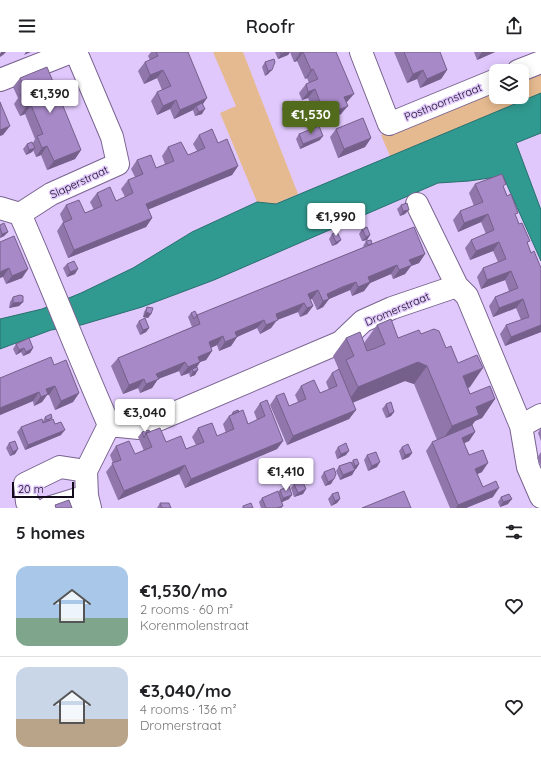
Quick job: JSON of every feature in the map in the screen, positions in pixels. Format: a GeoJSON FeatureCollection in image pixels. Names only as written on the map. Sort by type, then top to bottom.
{"type":"FeatureCollection","features":[{"type":"Feature","properties":{"kind":"street"},"geometry":{"type":"LineString","coordinates":[[0,80],[71,52]]}},
{"type":"Feature","properties":{"kind":"street","name":"Slaperstraat"},"geometry":{"type":"LineString","coordinates":[[76,52],[112,137],[118,164],[10,211],[56,295],[70,335],[109,425]]}},
{"type":"Feature","properties":{"kind":"street","name":"Posthoornstraat"},"geometry":{"type":"LineString","coordinates":[[361,52],[389,124],[489,83]]}},
{"type":"Feature","properties":{"kind":"street"},"geometry":{"type":"LineString","coordinates":[[529,67],[541,62]]}},
{"type":"Feature","properties":{"kind":"street"},"geometry":{"type":"LineString","coordinates":[[417,204],[456,286],[467,296],[522,426],[528,467],[541,497]]}},
{"type":"Feature","properties":{"kind":"street","name":"Dromerstraat"},"geometry":{"type":"LineString","coordinates":[[109,425],[139,428],[341,342],[363,321],[392,308],[456,286]]}},
{"type":"Feature","properties":{"kind":"street"},"geometry":{"type":"LineString","coordinates":[[522,426],[541,415]]}},
{"type":"Feature","properties":{"kind":"street"},"geometry":{"type":"LineString","coordinates":[[48,508],[88,502],[86,471],[109,425]]}},
{"type":"Feature","properties":{"kind":"street"},"geometry":{"type":"LineString","coordinates":[[30,505],[25,484],[60,467],[86,471]]}},
{"type":"Feature","properties":{"kind":"shaded area"},"geometry":{"type":"Polygon","coordinates":[[[213,52],[243,52],[298,194],[275,204],[257,202],[220,113],[236,106],[213,52]]]}},
{"type":"Feature","properties":{"kind":"shaded area"},"geometry":{"type":"Polygon","coordinates":[[[541,71],[541,93],[529,98],[529,76],[541,71]]]}},
{"type":"Feature","properties":{"kind":"shaded area"},"geometry":{"type":"Polygon","coordinates":[[[489,92],[489,104],[515,104],[390,156],[381,135],[489,92]]]}},
{"type":"Feature","properties":{"kind":"shaded area"},"geometry":{"type":"Polygon","coordinates":[[[541,93],[541,133],[516,143],[541,210],[541,261],[503,176],[469,181],[438,183],[214,280],[142,307],[81,325],[51,330],[0,349],[0,319],[42,309],[81,293],[133,268],[192,232],[257,202],[276,204],[515,104],[529,104],[529,98],[541,93]]]}},
{"type":"Feature","properties":{"kind":"building"},"geometry":{"type":"Polygon","coordinates":[[[156,52],[188,52],[207,98],[180,110],[176,100],[163,106],[157,92],[171,86],[163,70],[150,75],[145,62],[158,56],[156,52]]]}},
{"type":"Feature","properties":{"kind":"building"},"geometry":{"type":"Polygon","coordinates":[[[303,52],[336,52],[354,94],[344,97],[348,106],[325,115],[315,89],[308,92],[306,84],[318,79],[313,69],[311,70],[303,52]]]}},
{"type":"Feature","properties":{"kind":"building"},"geometry":{"type":"Polygon","coordinates":[[[404,52],[440,52],[447,70],[427,79],[423,70],[413,74],[404,52]]]}},
{"type":"Feature","properties":{"kind":"building"},"geometry":{"type":"Polygon","coordinates":[[[274,59],[275,62],[272,70],[268,71],[265,62],[274,59]]]}},
{"type":"Feature","properties":{"kind":"building"},"geometry":{"type":"Polygon","coordinates":[[[47,67],[81,150],[54,161],[47,146],[42,148],[37,136],[43,134],[31,105],[26,107],[20,95],[26,93],[20,78],[47,67]]]}},
{"type":"Feature","properties":{"kind":"building"},"geometry":{"type":"Polygon","coordinates":[[[294,101],[297,108],[288,112],[285,105],[294,101]]]}},
{"type":"Feature","properties":{"kind":"building"},"geometry":{"type":"Polygon","coordinates":[[[0,102],[10,126],[0,130],[0,102]]]}},
{"type":"Feature","properties":{"kind":"building"},"geometry":{"type":"Polygon","coordinates":[[[202,103],[205,109],[199,112],[196,106],[202,103]]]}},
{"type":"Feature","properties":{"kind":"building"},"geometry":{"type":"Polygon","coordinates":[[[363,118],[371,138],[344,149],[336,129],[363,118]]]}},
{"type":"Feature","properties":{"kind":"building"},"geometry":{"type":"Polygon","coordinates":[[[319,126],[323,136],[303,144],[299,134],[319,126]]]}},
{"type":"Feature","properties":{"kind":"building"},"geometry":{"type":"Polygon","coordinates":[[[212,129],[218,143],[227,139],[238,166],[146,204],[152,218],[74,250],[63,223],[72,219],[66,205],[79,200],[85,213],[102,206],[97,193],[110,187],[116,201],[133,193],[128,180],[143,174],[137,160],[151,155],[156,168],[174,161],[168,147],[181,142],[188,155],[205,148],[199,135],[212,129]]]}},
{"type":"Feature","properties":{"kind":"building"},"geometry":{"type":"Polygon","coordinates":[[[32,142],[35,148],[29,150],[27,144],[32,142]]]}},
{"type":"Feature","properties":{"kind":"building"},"geometry":{"type":"Polygon","coordinates":[[[502,174],[506,184],[503,186],[507,196],[511,194],[518,213],[515,214],[519,224],[522,223],[530,241],[527,242],[531,253],[534,251],[541,268],[541,325],[511,337],[506,325],[529,317],[523,299],[499,308],[495,297],[518,288],[511,271],[487,280],[483,268],[506,259],[499,242],[476,251],[471,240],[494,230],[488,214],[464,223],[460,211],[483,202],[475,184],[502,174]]]}},
{"type":"Feature","properties":{"kind":"building"},"geometry":{"type":"Polygon","coordinates":[[[407,203],[409,210],[403,211],[401,205],[407,203]]]}},
{"type":"Feature","properties":{"kind":"building"},"geometry":{"type":"Polygon","coordinates":[[[4,223],[8,232],[2,234],[0,225],[4,223]]]}},
{"type":"Feature","properties":{"kind":"building"},"geometry":{"type":"Polygon","coordinates":[[[367,227],[370,235],[366,237],[362,229],[367,227]]]}},
{"type":"Feature","properties":{"kind":"building"},"geometry":{"type":"Polygon","coordinates":[[[414,227],[425,254],[409,260],[412,265],[399,270],[397,265],[368,277],[370,282],[358,287],[356,282],[342,287],[327,294],[329,299],[323,301],[318,290],[308,294],[313,306],[307,308],[304,303],[276,314],[278,320],[266,325],[264,320],[235,332],[237,337],[225,342],[223,336],[209,342],[212,351],[198,357],[200,362],[188,367],[185,362],[156,374],[159,379],[146,384],[144,379],[129,385],[118,358],[200,324],[197,315],[414,227]]]}},
{"type":"Feature","properties":{"kind":"building"},"geometry":{"type":"Polygon","coordinates":[[[337,232],[341,240],[336,242],[332,234],[337,232]]]}},
{"type":"Feature","properties":{"kind":"building"},"geometry":{"type":"Polygon","coordinates":[[[14,236],[28,269],[12,276],[9,268],[0,272],[0,242],[14,236]]]}},
{"type":"Feature","properties":{"kind":"building"},"geometry":{"type":"Polygon","coordinates":[[[371,240],[372,244],[368,245],[366,241],[371,240]]]}},
{"type":"Feature","properties":{"kind":"building"},"geometry":{"type":"Polygon","coordinates":[[[74,261],[78,269],[70,272],[67,264],[74,261]]]}},
{"type":"Feature","properties":{"kind":"building"},"geometry":{"type":"Polygon","coordinates":[[[20,295],[23,296],[23,302],[13,303],[13,297],[20,295]]]}},
{"type":"Feature","properties":{"kind":"building"},"geometry":{"type":"Polygon","coordinates":[[[147,307],[153,308],[151,314],[146,312],[147,307]]]}},
{"type":"Feature","properties":{"kind":"building"},"geometry":{"type":"Polygon","coordinates":[[[195,311],[197,315],[194,319],[191,313],[195,311]]]}},
{"type":"Feature","properties":{"kind":"building"},"geometry":{"type":"Polygon","coordinates":[[[145,318],[149,328],[143,330],[139,321],[145,318]]]}},
{"type":"Feature","properties":{"kind":"building"},"geometry":{"type":"Polygon","coordinates":[[[391,319],[398,338],[419,330],[421,334],[434,329],[439,331],[446,348],[451,346],[458,363],[477,355],[483,368],[463,376],[470,394],[490,386],[495,399],[476,407],[479,415],[452,426],[427,366],[418,362],[358,387],[346,360],[354,356],[346,338],[360,332],[367,351],[376,348],[385,344],[377,325],[391,319]]]}},
{"type":"Feature","properties":{"kind":"building"},"geometry":{"type":"Polygon","coordinates":[[[29,338],[33,348],[26,352],[24,348],[19,350],[16,344],[29,338]]]}},
{"type":"Feature","properties":{"kind":"building"},"geometry":{"type":"Polygon","coordinates":[[[51,357],[54,365],[66,360],[79,393],[61,401],[55,386],[46,389],[48,394],[41,397],[39,392],[0,408],[0,378],[51,357]]]}},
{"type":"Feature","properties":{"kind":"building"},"geometry":{"type":"Polygon","coordinates":[[[197,367],[198,370],[193,372],[192,369],[197,367]]]}},
{"type":"Feature","properties":{"kind":"building"},"geometry":{"type":"Polygon","coordinates":[[[339,369],[356,410],[293,436],[276,396],[284,393],[289,406],[306,399],[301,386],[314,380],[320,393],[337,386],[332,373],[339,369]]]}},
{"type":"Feature","properties":{"kind":"building"},"geometry":{"type":"Polygon","coordinates":[[[267,400],[283,441],[191,479],[185,465],[124,491],[112,463],[121,460],[116,446],[129,441],[135,454],[152,447],[146,433],[160,428],[166,442],[181,436],[186,449],[204,442],[198,428],[212,423],[217,436],[234,429],[229,416],[243,410],[248,424],[265,416],[260,403],[267,400]]]}},
{"type":"Feature","properties":{"kind":"building"},"geometry":{"type":"Polygon","coordinates":[[[391,402],[394,412],[389,414],[386,404],[391,402]]]}},
{"type":"Feature","properties":{"kind":"building"},"geometry":{"type":"Polygon","coordinates":[[[51,414],[52,418],[47,420],[45,417],[51,414]]]}},
{"type":"Feature","properties":{"kind":"building"},"geometry":{"type":"Polygon","coordinates":[[[42,419],[43,423],[53,419],[55,424],[61,422],[65,430],[28,445],[21,427],[42,419]]]}},
{"type":"Feature","properties":{"kind":"building"},"geometry":{"type":"Polygon","coordinates":[[[472,425],[475,432],[462,438],[469,455],[483,450],[488,463],[475,469],[483,487],[496,481],[499,488],[458,505],[432,442],[472,425]]]}},
{"type":"Feature","properties":{"kind":"building"},"geometry":{"type":"Polygon","coordinates":[[[149,430],[150,432],[146,433],[144,438],[142,432],[149,430]]]}},
{"type":"Feature","properties":{"kind":"building"},"geometry":{"type":"Polygon","coordinates":[[[15,441],[18,449],[13,452],[9,443],[15,441]]]}},
{"type":"Feature","properties":{"kind":"building"},"geometry":{"type":"Polygon","coordinates":[[[346,443],[349,451],[341,454],[338,447],[346,443]]]}},
{"type":"Feature","properties":{"kind":"building"},"geometry":{"type":"Polygon","coordinates":[[[408,444],[412,453],[405,455],[402,447],[408,444]]]}},
{"type":"Feature","properties":{"kind":"building"},"geometry":{"type":"Polygon","coordinates":[[[376,452],[380,462],[372,466],[367,455],[376,452]]]}},
{"type":"Feature","properties":{"kind":"building"},"geometry":{"type":"Polygon","coordinates":[[[357,459],[359,464],[355,466],[353,460],[357,459]]]}},
{"type":"Feature","properties":{"kind":"building"},"geometry":{"type":"Polygon","coordinates":[[[351,462],[355,470],[343,475],[339,466],[351,462]]]}},
{"type":"Feature","properties":{"kind":"building"},"geometry":{"type":"Polygon","coordinates":[[[334,468],[336,474],[334,479],[328,482],[324,472],[334,468]]]}},
{"type":"Feature","properties":{"kind":"building"},"geometry":{"type":"Polygon","coordinates":[[[302,480],[306,489],[298,493],[294,484],[302,480]]]}},
{"type":"Feature","properties":{"kind":"building"},"geometry":{"type":"Polygon","coordinates":[[[289,486],[292,495],[283,498],[280,490],[289,486]]]}},
{"type":"Feature","properties":{"kind":"building"},"geometry":{"type":"Polygon","coordinates":[[[278,491],[283,506],[277,508],[266,508],[262,498],[278,491]]]}},
{"type":"Feature","properties":{"kind":"building"},"geometry":{"type":"Polygon","coordinates":[[[404,491],[411,508],[362,508],[404,491]]]}},
{"type":"Feature","properties":{"kind":"building"},"geometry":{"type":"Polygon","coordinates":[[[338,492],[340,499],[335,501],[332,494],[338,492]]]}},
{"type":"Feature","properties":{"kind":"building"},"geometry":{"type":"Polygon","coordinates":[[[509,494],[512,499],[503,502],[501,497],[509,494]]]}},
{"type":"Feature","properties":{"kind":"building"},"geometry":{"type":"Polygon","coordinates":[[[69,500],[72,508],[56,508],[55,505],[69,500]]]}},
{"type":"Feature","properties":{"kind":"building"},"geometry":{"type":"Polygon","coordinates":[[[160,503],[169,503],[171,508],[162,508],[160,503]]]}},
{"type":"Feature","properties":{"kind":"building"},"geometry":{"type":"Polygon","coordinates":[[[251,503],[253,508],[243,508],[243,506],[251,503]]]}}]}
